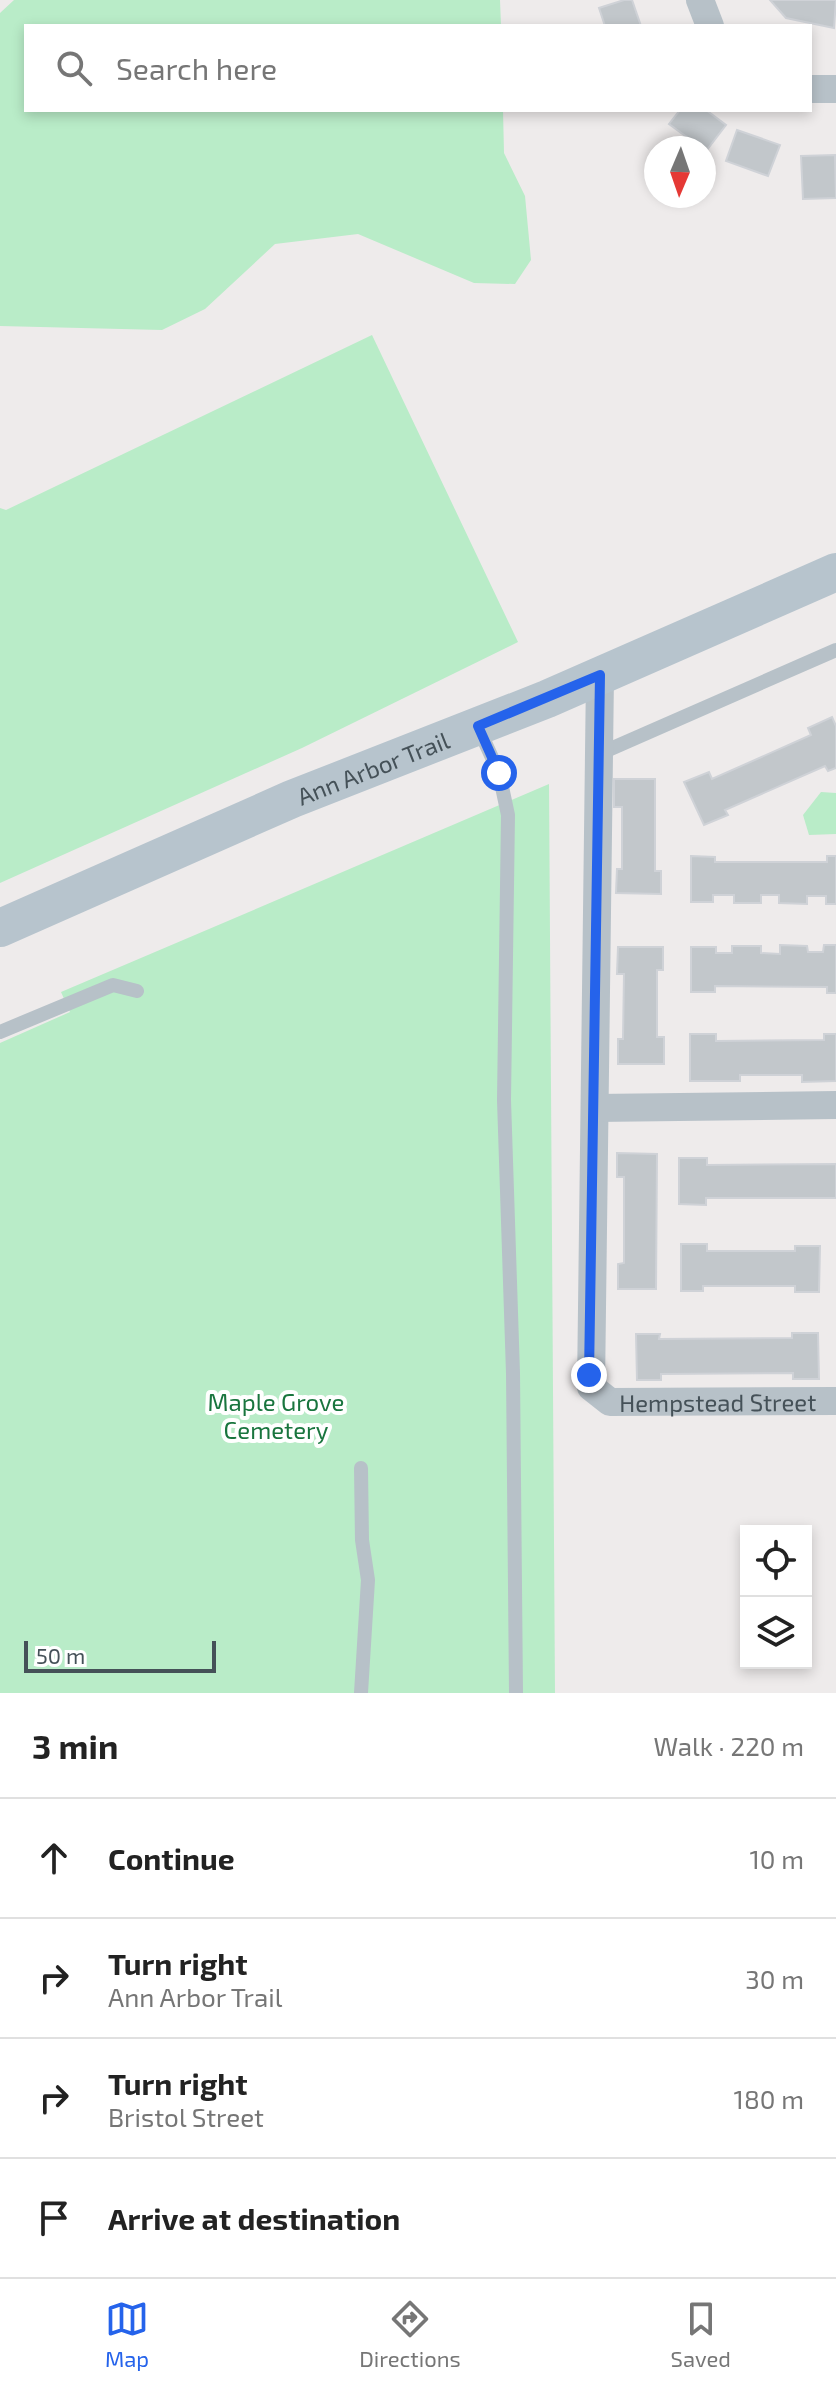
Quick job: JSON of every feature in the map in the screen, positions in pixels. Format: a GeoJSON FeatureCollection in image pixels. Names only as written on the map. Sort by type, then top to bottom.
{"type":"FeatureCollection","features":[{"type":"Feature","properties":{"kind":"street"},"geometry":{"type":"LineString","coordinates":[[700,0],[709,24]]}},
{"type":"Feature","properties":{"kind":"street"},"geometry":{"type":"LineString","coordinates":[[812,89],[836,89]]}},
{"type":"Feature","properties":{"kind":"street","name":"Ann Arbor Trail"},"geometry":{"type":"LineString","coordinates":[[0,928],[292,799],[478,726],[836,572]]}},
{"type":"Feature","properties":{"kind":"street"},"geometry":{"type":"LineString","coordinates":[[600,675],[595,1108],[836,1105]]}},
{"type":"Feature","properties":{"kind":"street","name":"Hempstead Street"},"geometry":{"type":"LineString","coordinates":[[595,1108],[591,1387],[610,1402],[836,1401]]}},
{"type":"Feature","properties":{"kind":"lane"},"geometry":{"type":"LineString","coordinates":[[599,754],[836,650]]}},
{"type":"Feature","properties":{"kind":"lane"},"geometry":{"type":"LineString","coordinates":[[478,726],[499,773],[508,815],[504,1100],[513,1373],[516,1693]]}},
{"type":"Feature","properties":{"kind":"lane"},"geometry":{"type":"LineString","coordinates":[[0,1032],[113,985],[137,991]]}},
{"type":"Feature","properties":{"kind":"lane"},"geometry":{"type":"LineString","coordinates":[[361,1468],[362,1540],[368,1580],[361,1693]]}},
{"type":"Feature","properties":{"kind":"green space"},"geometry":{"type":"Polygon","coordinates":[[[14,0],[500,0],[501,24],[24,24],[24,112],[503,112],[504,153],[525,196],[531,260],[515,284],[474,283],[358,234],[275,244],[205,309],[162,330],[0,326],[0,13],[14,0]]]}},
{"type":"Feature","properties":{"kind":"green space"},"geometry":{"type":"Polygon","coordinates":[[[372,335],[518,642],[302,748],[0,883],[0,508],[6,510],[372,335]]]}},
{"type":"Feature","properties":{"kind":"green space","name":"Maple Grove Cemetery"},"geometry":{"type":"Polygon","coordinates":[[[549,784],[555,1693],[0,1693],[0,1043],[70,1012],[61,992],[549,784]]]}},
{"type":"Feature","properties":{"kind":"green space"},"geometry":{"type":"Polygon","coordinates":[[[821,792],[836,793],[836,834],[809,835],[803,815],[821,792]]]}},
{"type":"Feature","properties":{"kind":"building"},"geometry":{"type":"Polygon","coordinates":[[[632,0],[640,24],[604,24],[599,8],[632,0]]]}},
{"type":"Feature","properties":{"kind":"building"},"geometry":{"type":"Polygon","coordinates":[[[770,0],[836,0],[834,28],[786,18],[770,0]]]}},
{"type":"Feature","properties":{"kind":"building"},"geometry":{"type":"Polygon","coordinates":[[[678,112],[709,112],[726,125],[716,138],[685,136],[669,124],[678,112]]]}},
{"type":"Feature","properties":{"kind":"building"},"geometry":{"type":"Polygon","coordinates":[[[737,130],[780,145],[768,176],[726,161],[737,130]]]}},
{"type":"Feature","properties":{"kind":"building"},"geometry":{"type":"Polygon","coordinates":[[[835,155],[836,198],[803,199],[801,156],[835,155]]]}},
{"type":"Feature","properties":{"kind":"building"},"geometry":{"type":"Polygon","coordinates":[[[832,717],[836,726],[836,768],[828,771],[825,766],[725,810],[728,815],[704,825],[684,782],[709,772],[712,779],[811,735],[808,728],[832,717]]]}},
{"type":"Feature","properties":{"kind":"building"},"geometry":{"type":"Polygon","coordinates":[[[614,779],[655,779],[655,871],[661,871],[661,894],[616,893],[617,869],[622,869],[622,807],[614,807],[614,779]]]}},
{"type":"Feature","properties":{"kind":"building"},"geometry":{"type":"Polygon","coordinates":[[[691,856],[715,857],[715,862],[827,862],[827,856],[836,856],[836,904],[826,904],[826,896],[807,896],[807,904],[779,903],[779,895],[761,895],[761,903],[734,903],[734,895],[713,895],[713,902],[691,902],[691,856]]]}},
{"type":"Feature","properties":{"kind":"building"},"geometry":{"type":"Polygon","coordinates":[[[780,945],[807,946],[808,952],[823,952],[824,945],[836,945],[836,993],[827,993],[827,987],[715,986],[715,992],[691,992],[691,947],[716,947],[716,953],[732,953],[732,946],[761,946],[761,953],[780,954],[780,945]]]}},
{"type":"Feature","properties":{"kind":"building"},"geometry":{"type":"Polygon","coordinates":[[[618,947],[663,947],[663,970],[657,970],[657,1037],[664,1037],[664,1064],[618,1064],[618,1039],[623,1039],[624,974],[617,974],[618,947]]]}},
{"type":"Feature","properties":{"kind":"building"},"geometry":{"type":"Polygon","coordinates":[[[690,1034],[716,1034],[716,1041],[824,1040],[824,1034],[836,1034],[836,1081],[802,1082],[802,1075],[740,1075],[740,1081],[690,1081],[690,1034]]]}},
{"type":"Feature","properties":{"kind":"building"},"geometry":{"type":"Polygon","coordinates":[[[617,1153],[657,1154],[656,1289],[618,1289],[618,1264],[624,1263],[624,1177],[617,1177],[617,1153]]]}},
{"type":"Feature","properties":{"kind":"building"},"geometry":{"type":"Polygon","coordinates":[[[679,1158],[707,1158],[707,1165],[836,1164],[836,1198],[706,1198],[706,1205],[679,1204],[679,1158]]]}},
{"type":"Feature","properties":{"kind":"building"},"geometry":{"type":"Polygon","coordinates":[[[681,1244],[707,1244],[707,1251],[795,1251],[795,1246],[820,1246],[819,1292],[795,1292],[795,1286],[703,1286],[703,1291],[681,1291],[681,1244]]]}},
{"type":"Feature","properties":{"kind":"building"},"geometry":{"type":"Polygon","coordinates":[[[792,1333],[818,1333],[819,1379],[793,1379],[793,1373],[661,1374],[661,1380],[637,1380],[636,1334],[660,1334],[659,1339],[792,1338],[792,1333]]]}},
{"type":"Feature","properties":{"kind":"route"},"geometry":{"type":"LineString","coordinates":[[499,773],[478,726],[600,675],[589,1375]]}}]}
